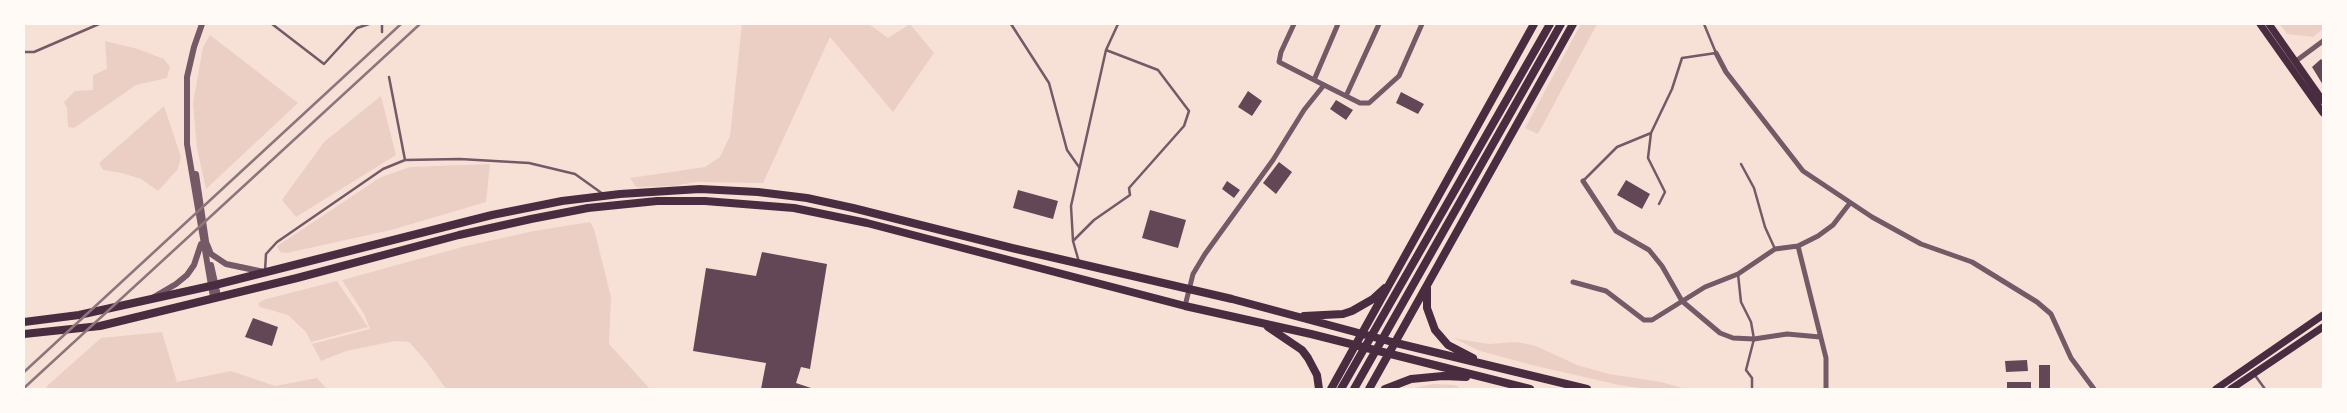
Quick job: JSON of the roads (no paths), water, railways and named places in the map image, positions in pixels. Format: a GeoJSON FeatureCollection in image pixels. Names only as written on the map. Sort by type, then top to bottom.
{"type":"FeatureCollection","features":[{"type":"Feature","properties":{"kind":"main road"},"geometry":{"type":"LineString","coordinates":[[1331,389],[1534,24]]}},
{"type":"Feature","properties":{"kind":"main road"},"geometry":{"type":"LineString","coordinates":[[1341,389],[1550,24]]}},
{"type":"Feature","properties":{"kind":"main road"},"geometry":{"type":"LineString","coordinates":[[1354,389],[1561,24]]}},
{"type":"Feature","properties":{"kind":"main road"},"geometry":{"type":"LineString","coordinates":[[1369,389],[1573,24]]}},
{"type":"Feature","properties":{"kind":"main road"},"geometry":{"type":"LineString","coordinates":[[2260,24],[2300,77],[2323,113]]}},
{"type":"Feature","properties":{"kind":"main road"},"geometry":{"type":"LineString","coordinates":[[2269,24],[2323,101]]}},
{"type":"Feature","properties":{"kind":"main road"},"geometry":{"type":"LineString","coordinates":[[24,322],[79,315],[213,286],[492,215],[604,195],[700,189],[758,192],[807,198],[853,208],[1188,289],[1396,343],[1587,389]]}},
{"type":"Feature","properties":{"kind":"main road"},"geometry":{"type":"LineString","coordinates":[[24,334],[100,326],[297,278],[459,235],[531,219],[588,208],[657,202],[705,201],[813,212],[946,243],[1184,306],[1262,323],[1530,389]]}},
{"type":"Feature","properties":{"kind":"main road"},"geometry":{"type":"LineString","coordinates":[[1297,317],[1343,314],[1352,311],[1373,299],[1390,284]]}},
{"type":"Feature","properties":{"kind":"main road"},"geometry":{"type":"LineString","coordinates":[[1427,287],[1427,308],[1431,324],[1439,336],[1462,353],[1493,366]]}},
{"type":"Feature","properties":{"kind":"main road"},"geometry":{"type":"LineString","coordinates":[[2216,389],[2323,315]]}},
{"type":"Feature","properties":{"kind":"main road"},"geometry":{"type":"LineString","coordinates":[[1262,323],[1297,346],[1308,358],[1317,375],[1319,389]]}},
{"type":"Feature","properties":{"kind":"main road"},"geometry":{"type":"LineString","coordinates":[[2231,389],[2323,327]]}},
{"type":"Feature","properties":{"kind":"main road"},"geometry":{"type":"LineString","coordinates":[[1385,389],[1400,382],[1425,377],[1483,377]]}},
{"type":"Feature","properties":{"kind":"street"},"geometry":{"type":"LineString","coordinates":[[202,24],[187,77],[187,144],[201,200],[204,242],[215,297]]}},
{"type":"Feature","properties":{"kind":"street"},"geometry":{"type":"LineString","coordinates":[[1294,24],[1281,52],[1279,62],[1360,103],[1369,103],[1399,76],[1422,24]]}},
{"type":"Feature","properties":{"kind":"street"},"geometry":{"type":"LineString","coordinates":[[1314,80],[1338,24]]}},
{"type":"Feature","properties":{"kind":"street"},"geometry":{"type":"LineString","coordinates":[[1346,96],[1379,24]]}},
{"type":"Feature","properties":{"kind":"street"},"geometry":{"type":"LineString","coordinates":[[2300,77],[2296,61],[2323,41]]}},
{"type":"Feature","properties":{"kind":"street"},"geometry":{"type":"LineString","coordinates":[[1716,52],[1726,72],[1803,171],[1850,204],[1921,244],[1972,262],[2037,302],[2051,314],[2071,358],[2094,389]]}},
{"type":"Feature","properties":{"kind":"street"},"geometry":{"type":"LineString","coordinates":[[1184,306],[1193,274],[1205,254],[1242,204],[1304,110],[1324,85]]}},
{"type":"Feature","properties":{"kind":"street"},"geometry":{"type":"LineString","coordinates":[[1583,180],[1616,231],[1649,250],[1662,266],[1682,301],[1720,333],[1733,338],[1754,339],[1786,334],[1820,337]]}},
{"type":"Feature","properties":{"kind":"street"},"geometry":{"type":"LineString","coordinates":[[1573,282],[1606,290],[1644,320],[1652,320],[1705,287],[1738,274],[1775,249],[1798,246],[1818,236],[1833,225],[1850,204]]}},
{"type":"Feature","properties":{"kind":"street"},"geometry":{"type":"LineString","coordinates":[[204,242],[211,254],[226,264],[266,272]]}},
{"type":"Feature","properties":{"kind":"street"},"geometry":{"type":"LineString","coordinates":[[150,299],[176,284],[187,275],[194,265],[204,242]]}},
{"type":"Feature","properties":{"kind":"street"},"geometry":{"type":"LineString","coordinates":[[1798,246],[1826,358],[1826,389]]}},
{"type":"Feature","properties":{"kind":"lane"},"geometry":{"type":"LineString","coordinates":[[24,52],[34,52],[98,24]]}},
{"type":"Feature","properties":{"kind":"lane"},"geometry":{"type":"LineString","coordinates":[[272,24],[324,64],[357,28],[369,24]]}},
{"type":"Feature","properties":{"kind":"lane"},"geometry":{"type":"LineString","coordinates":[[382,24],[382,32]]}},
{"type":"Feature","properties":{"kind":"lane"},"geometry":{"type":"LineString","coordinates":[[1011,24],[1049,83],[1066,150],[1079,167]]}},
{"type":"Feature","properties":{"kind":"lane"},"geometry":{"type":"LineString","coordinates":[[1080,264],[1073,241],[1071,206],[1106,50],[1118,24]]}},
{"type":"Feature","properties":{"kind":"lane"},"geometry":{"type":"LineString","coordinates":[[1659,204],[1665,192],[1648,158],[1651,133],[1672,89],[1682,58],[1716,52],[1704,24]]}},
{"type":"Feature","properties":{"kind":"lane"},"geometry":{"type":"LineString","coordinates":[[1073,241],[1094,220],[1130,195],[1129,188],[1184,126],[1189,111],[1158,70],[1106,50]]}},
{"type":"Feature","properties":{"kind":"lane"},"geometry":{"type":"LineString","coordinates":[[389,77],[405,160]]}},
{"type":"Feature","properties":{"kind":"lane"},"geometry":{"type":"LineString","coordinates":[[1583,180],[1617,147],[1651,133]]}},
{"type":"Feature","properties":{"kind":"lane"},"geometry":{"type":"LineString","coordinates":[[266,272],[266,254],[277,242],[383,169],[405,160],[460,159],[536,164],[575,174],[604,195]]}},
{"type":"Feature","properties":{"kind":"lane"},"geometry":{"type":"LineString","coordinates":[[1741,164],[1754,188],[1765,228],[1775,249]]}},
{"type":"Feature","properties":{"kind":"lane"},"geometry":{"type":"LineString","coordinates":[[1738,274],[1742,302],[1751,322],[1754,339],[1746,370],[1752,378],[1752,389]]}},
{"type":"Feature","properties":{"kind":"lane"},"geometry":{"type":"LineString","coordinates":[[2254,373],[2265,389]]}},
{"type":"Feature","properties":{"kind":"railway"},"geometry":{"type":"LineString","coordinates":[[24,372],[401,24]]}},
{"type":"Feature","properties":{"kind":"railway"},"geometry":{"type":"LineString","coordinates":[[24,388],[420,24]]}}]}
